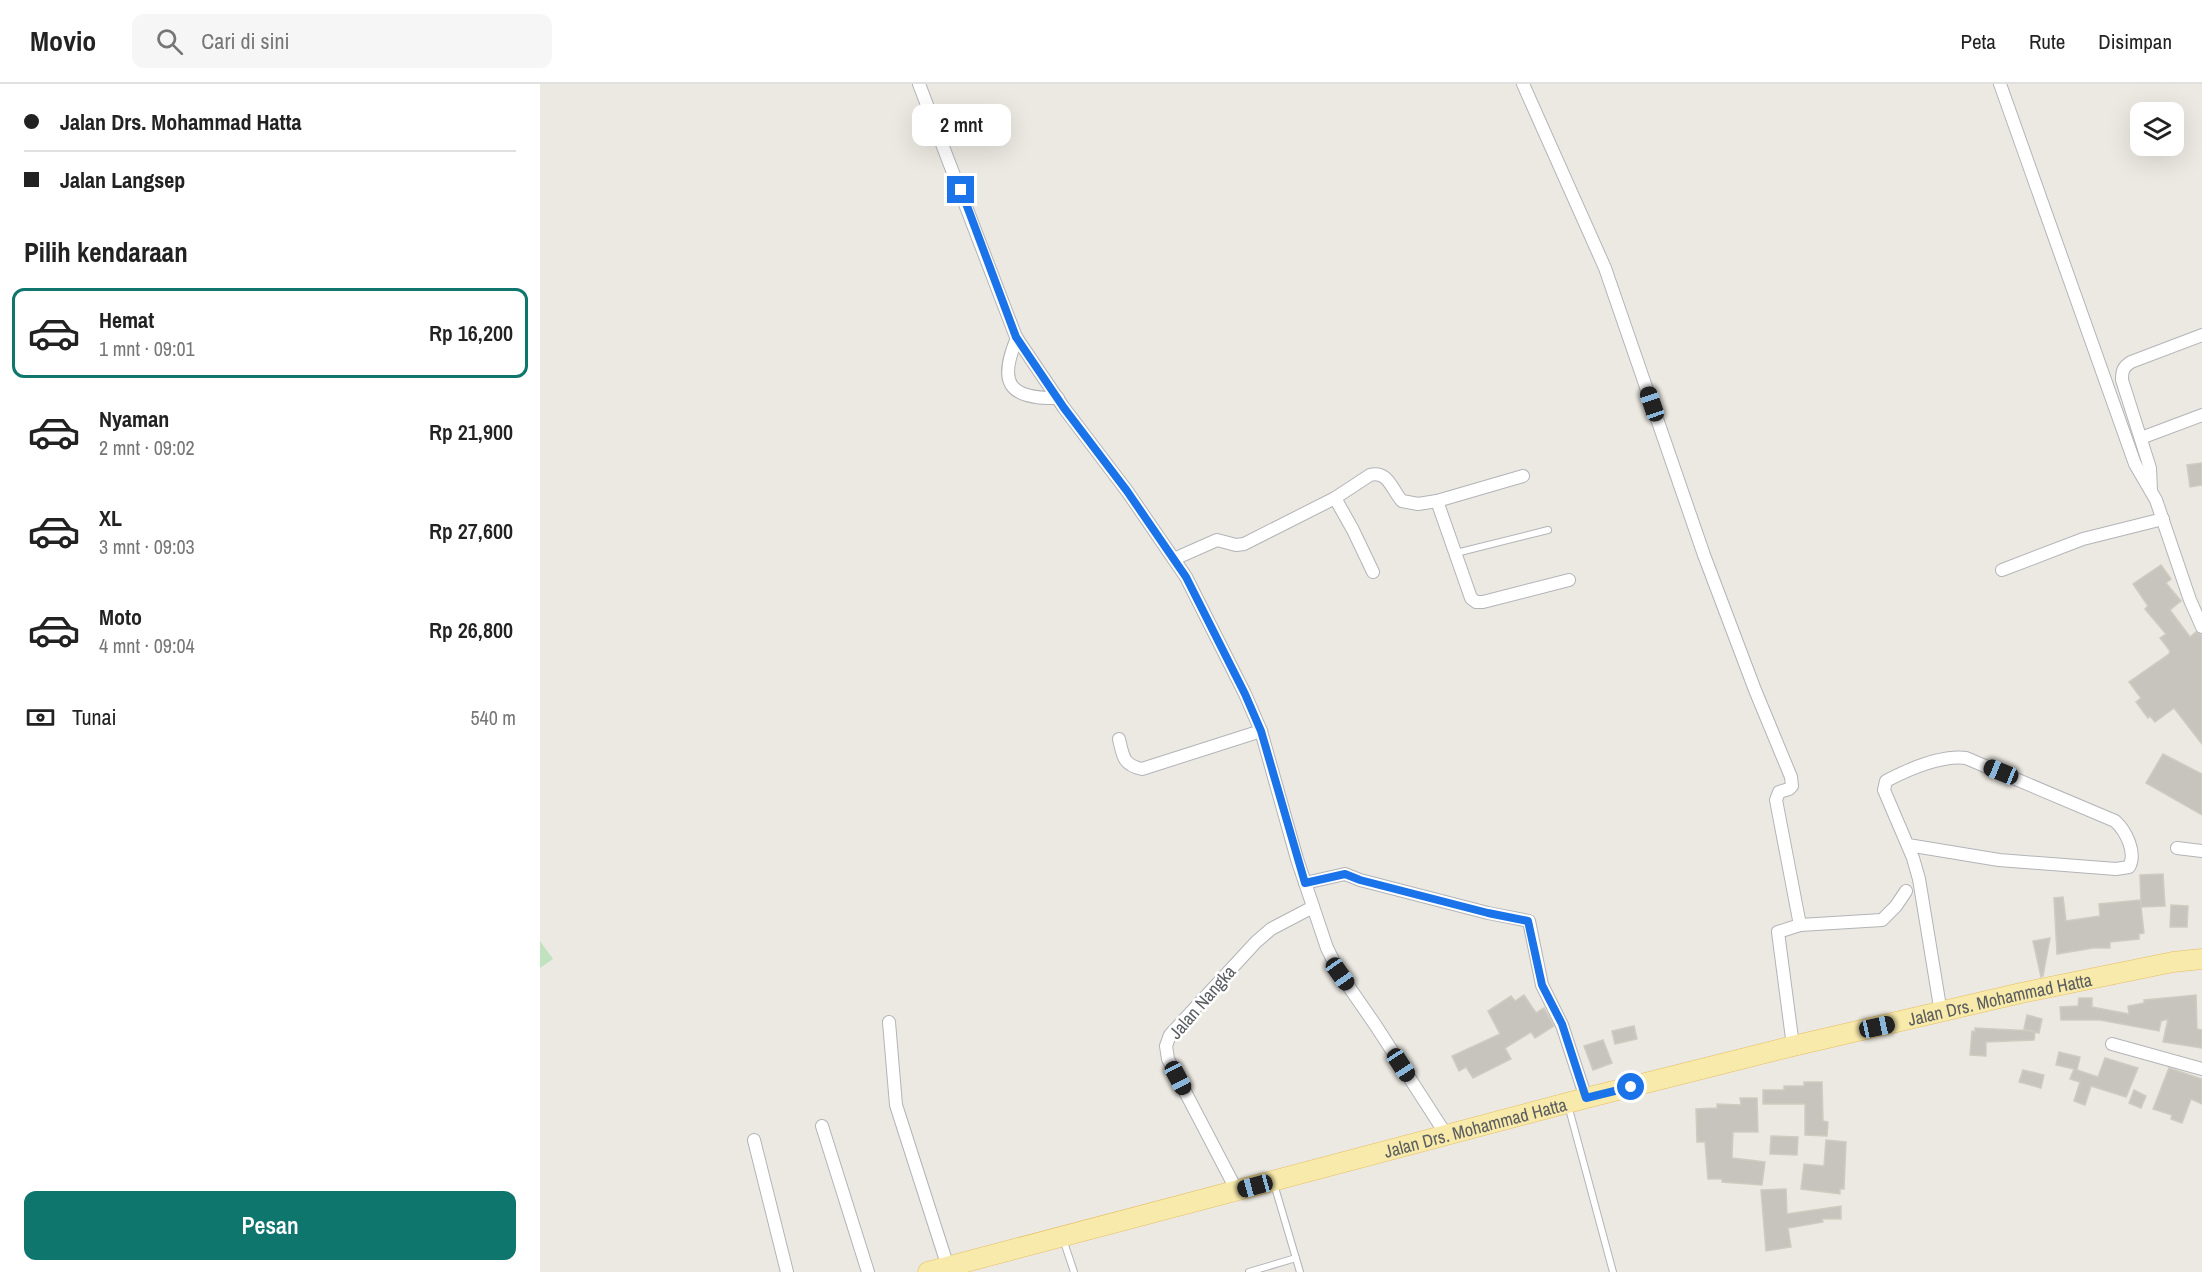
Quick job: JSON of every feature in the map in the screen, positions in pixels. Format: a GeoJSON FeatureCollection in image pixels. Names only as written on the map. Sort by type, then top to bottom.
{"type":"FeatureCollection","features":[{"type":"Feature","properties":{"kind":"main road","name":"Jalan Drs. Mohammad Hatta"},"geometry":{"type":"LineString","coordinates":[[928,1272],[1793,1046],[2021,993],[2173,962],[2202,959]]}},
{"type":"Feature","properties":{"kind":"street"},"geometry":{"type":"LineString","coordinates":[[919,84],[1017,338],[1186,577],[1240,683],[1261,731],[1297,859],[1327,948],[1340,974],[1447,1136]]}},
{"type":"Feature","properties":{"kind":"street"},"geometry":{"type":"LineString","coordinates":[[1523,84],[1605,268],[1708,566],[1791,777],[1792,786],[1790,789],[1779,792],[1776,800],[1800,925]]}},
{"type":"Feature","properties":{"kind":"street"},"geometry":{"type":"LineString","coordinates":[[2000,84],[2134,464],[2156,500],[2190,600],[2202,627]]}},
{"type":"Feature","properties":{"kind":"street"},"geometry":{"type":"LineString","coordinates":[[2151,492],[2150,468],[2122,380],[2124,366],[2202,335]]}},
{"type":"Feature","properties":{"kind":"street"},"geometry":{"type":"LineString","coordinates":[[1017,338],[1006,367],[1013,388],[1023,395],[1058,398]]}},
{"type":"Feature","properties":{"kind":"street"},"geometry":{"type":"LineString","coordinates":[[2141,438],[2202,415]]}},
{"type":"Feature","properties":{"kind":"street"},"geometry":{"type":"LineString","coordinates":[[1174,559],[1216,540],[1236,545],[1244,544],[1335,498],[1376,473],[1387,478],[1402,501],[1408,504],[1437,501],[1523,476]]}},
{"type":"Feature","properties":{"kind":"street"},"geometry":{"type":"LineString","coordinates":[[1335,498],[1373,572]]}},
{"type":"Feature","properties":{"kind":"street"},"geometry":{"type":"LineString","coordinates":[[1437,501],[1471,598],[1476,602],[1569,580]]}},
{"type":"Feature","properties":{"kind":"street"},"geometry":{"type":"LineString","coordinates":[[2002,570],[2083,539],[2163,519]]}},
{"type":"Feature","properties":{"kind":"street"},"geometry":{"type":"LineString","coordinates":[[1119,739],[1124,759],[1132,767],[1142,768],[1261,731]]}},
{"type":"Feature","properties":{"kind":"street"},"geometry":{"type":"LineString","coordinates":[[1908,845],[1999,860],[2116,869],[2129,867],[2133,861],[2132,853],[2124,831],[2115,821],[1961,757],[1906,770],[1886,781],[1884,790],[1908,845],[1919,879],[1941,1013]]}},
{"type":"Feature","properties":{"kind":"street"},"geometry":{"type":"LineString","coordinates":[[2177,848],[2202,851]]}},
{"type":"Feature","properties":{"kind":"street"},"geometry":{"type":"LineString","coordinates":[[1305,883],[1345,874],[1360,880],[1488,913],[1528,921],[1542,985],[1562,1024],[1577,1101]]}},
{"type":"Feature","properties":{"kind":"street"},"geometry":{"type":"LineString","coordinates":[[1793,1046],[1778,932],[1800,925],[1882,920],[1896,906],[1906,891]]}},
{"type":"Feature","properties":{"kind":"street","name":"Jalan Nangka"},"geometry":{"type":"LineString","coordinates":[[1237,1191],[1168,1059],[1166,1046],[1170,1035],[1256,942],[1277,925],[1313,907]]}},
{"type":"Feature","properties":{"kind":"street"},"geometry":{"type":"LineString","coordinates":[[889,1022],[896,1105],[948,1267]]}},
{"type":"Feature","properties":{"kind":"street"},"geometry":{"type":"LineString","coordinates":[[2112,1044],[2202,1069]]}},
{"type":"Feature","properties":{"kind":"street"},"geometry":{"type":"LineString","coordinates":[[822,1126],[868,1272]]}},
{"type":"Feature","properties":{"kind":"street"},"geometry":{"type":"LineString","coordinates":[[754,1140],[787,1272]]}},
{"type":"Feature","properties":{"kind":"lane"},"geometry":{"type":"LineString","coordinates":[[1456,553],[1548,530]]}},
{"type":"Feature","properties":{"kind":"lane"},"geometry":{"type":"LineString","coordinates":[[1577,1101],[1613,1272]]}},
{"type":"Feature","properties":{"kind":"lane"},"geometry":{"type":"LineString","coordinates":[[1273,1181],[1300,1272]]}},
{"type":"Feature","properties":{"kind":"lane"},"geometry":{"type":"LineString","coordinates":[[1062,1237],[1074,1272]]}},
{"type":"Feature","properties":{"kind":"lane"},"geometry":{"type":"LineString","coordinates":[[1249,1272],[1296,1258]]}},
{"type":"Feature","properties":{"kind":"green space"},"geometry":{"type":"Polygon","coordinates":[[[540,941],[553,959],[540,968],[540,941]]]}},
{"type":"Feature","properties":{"kind":"building"},"geometry":{"type":"Polygon","coordinates":[[[2202,463],[2202,485],[2190,487],[2187,465],[2202,463]]]}},
{"type":"Feature","properties":{"kind":"building"},"geometry":{"type":"Polygon","coordinates":[[[2161,565],[2171,579],[2166,583],[2181,601],[2170,610],[2190,637],[2196,632],[2202,635],[2202,744],[2174,708],[2155,722],[2150,716],[2148,718],[2136,702],[2141,698],[2129,682],[2170,651],[2160,638],[2166,634],[2145,609],[2148,606],[2133,584],[2161,565]]]}},
{"type":"Feature","properties":{"kind":"building"},"geometry":{"type":"Polygon","coordinates":[[[2163,754],[2202,774],[2202,815],[2146,783],[2163,754]]]}},
{"type":"Feature","properties":{"kind":"building"},"geometry":{"type":"Polygon","coordinates":[[[2163,874],[2165,906],[2141,907],[2144,933],[2139,934],[2139,939],[2110,942],[2110,948],[2093,948],[2057,954],[2054,898],[2063,897],[2066,921],[2100,916],[2099,904],[2140,900],[2141,905],[2140,875],[2163,874]]]}},
{"type":"Feature","properties":{"kind":"building"},"geometry":{"type":"Polygon","coordinates":[[[2171,905],[2188,906],[2187,927],[2170,927],[2171,905]]]}},
{"type":"Feature","properties":{"kind":"building"},"geometry":{"type":"Polygon","coordinates":[[[2050,938],[2043,976],[2041,977],[2033,941],[2050,938]]]}},
{"type":"Feature","properties":{"kind":"building"},"geometry":{"type":"Polygon","coordinates":[[[1524,995],[1536,1013],[1544,1008],[1554,1026],[1535,1038],[1531,1032],[1505,1048],[1511,1059],[1473,1078],[1466,1067],[1459,1071],[1452,1056],[1500,1034],[1488,1011],[1511,996],[1515,1001],[1524,995]]]}},
{"type":"Feature","properties":{"kind":"building"},"geometry":{"type":"Polygon","coordinates":[[[2196,995],[2197,1029],[2202,1030],[2202,1048],[2163,1042],[2168,1019],[2161,1021],[2159,1031],[2100,1020],[2061,1020],[2060,1007],[2078,1006],[2079,998],[2092,998],[2092,1007],[2129,1014],[2128,1006],[2144,1003],[2144,1000],[2196,995]]]}},
{"type":"Feature","properties":{"kind":"building"},"geometry":{"type":"Polygon","coordinates":[[[2027,1015],[2042,1019],[2039,1033],[2035,1032],[2034,1040],[1986,1042],[1986,1056],[1970,1055],[1972,1031],[1975,1032],[1975,1028],[2034,1031],[2024,1029],[2027,1015]]]}},
{"type":"Feature","properties":{"kind":"building"},"geometry":{"type":"Polygon","coordinates":[[[1634,1026],[1637,1039],[1615,1044],[1612,1031],[1634,1026]]]}},
{"type":"Feature","properties":{"kind":"building"},"geometry":{"type":"Polygon","coordinates":[[[1603,1040],[1612,1063],[1593,1070],[1584,1046],[1603,1040]]]}},
{"type":"Feature","properties":{"kind":"building"},"geometry":{"type":"Polygon","coordinates":[[[2059,1052],[2080,1057],[2077,1070],[2098,1077],[2105,1058],[2138,1068],[2126,1097],[2091,1086],[2085,1105],[2074,1101],[2080,1082],[2070,1079],[2074,1069],[2056,1065],[2059,1052]]]}},
{"type":"Feature","properties":{"kind":"building"},"geometry":{"type":"Polygon","coordinates":[[[2169,1068],[2202,1079],[2202,1104],[2191,1099],[2182,1123],[2171,1119],[2172,1115],[2153,1109],[2169,1068]]]}},
{"type":"Feature","properties":{"kind":"building"},"geometry":{"type":"Polygon","coordinates":[[[2023,1070],[2044,1075],[2041,1088],[2019,1082],[2023,1070]]]}},
{"type":"Feature","properties":{"kind":"building"},"geometry":{"type":"Polygon","coordinates":[[[1804,1082],[1822,1082],[1823,1121],[1828,1122],[1827,1136],[1805,1135],[1805,1104],[1763,1104],[1763,1090],[1784,1090],[1784,1086],[1804,1086],[1804,1082]]]}},
{"type":"Feature","properties":{"kind":"building"},"geometry":{"type":"Polygon","coordinates":[[[2134,1090],[2146,1096],[2141,1108],[2129,1103],[2134,1090]]]}},
{"type":"Feature","properties":{"kind":"building"},"geometry":{"type":"Polygon","coordinates":[[[1740,1098],[1757,1098],[1758,1132],[1733,1132],[1732,1158],[1765,1162],[1762,1185],[1708,1179],[1705,1142],[1697,1142],[1696,1109],[1717,1108],[1717,1104],[1741,1105],[1740,1098]]]}},
{"type":"Feature","properties":{"kind":"building"},"geometry":{"type":"Polygon","coordinates":[[[1771,1136],[1798,1137],[1797,1155],[1770,1154],[1771,1136]]]}},
{"type":"Feature","properties":{"kind":"building"},"geometry":{"type":"Polygon","coordinates":[[[1826,1140],[1846,1142],[1844,1189],[1840,1189],[1840,1194],[1801,1189],[1804,1164],[1824,1166],[1826,1140]]]}},
{"type":"Feature","properties":{"kind":"building"},"geometry":{"type":"Polygon","coordinates":[[[1786,1189],[1787,1214],[1841,1206],[1841,1219],[1822,1219],[1823,1222],[1788,1228],[1791,1247],[1766,1251],[1761,1190],[1786,1189]]]}},
{"type":"Feature","properties":{"kind":"route"},"geometry":{"type":"LineString","coordinates":[[961,190],[1016,337],[1064,408],[1127,491],[1186,577],[1245,694],[1261,731],[1305,883],[1345,874],[1411,894],[1528,921],[1542,985],[1562,1024],[1586,1098],[1631,1087]]}}]}
